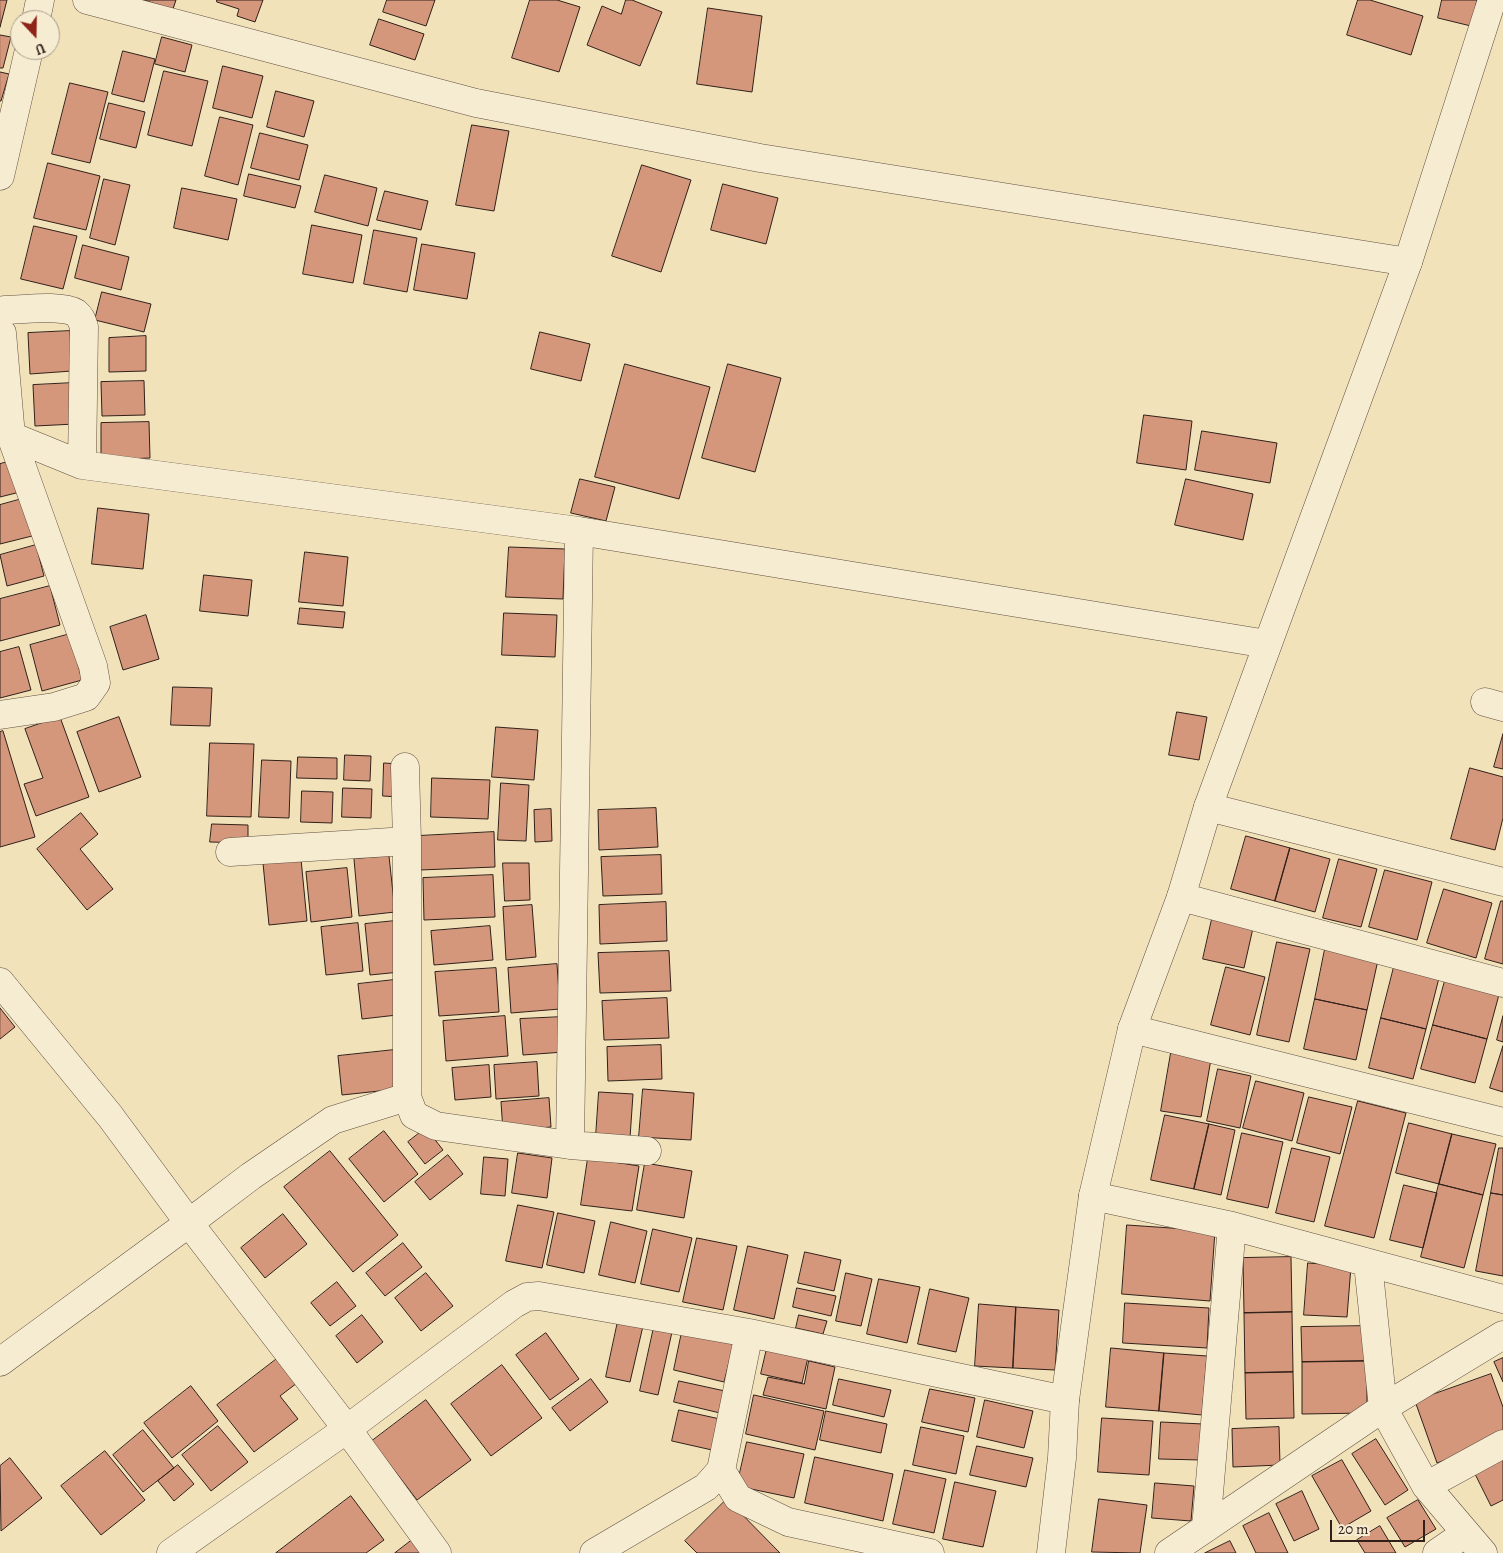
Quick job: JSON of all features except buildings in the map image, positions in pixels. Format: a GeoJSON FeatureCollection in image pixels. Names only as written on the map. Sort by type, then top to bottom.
{"type":"FeatureCollection","features":[{"type":"Feature","properties":{"kind":"street"},"geometry":{"type":"LineString","coordinates":[[87,0],[476,103],[760,158],[1408,262]]}},
{"type":"Feature","properties":{"kind":"street"},"geometry":{"type":"LineString","coordinates":[[1050,1553],[1062,1458],[1065,1400],[1093,1196],[1132,1029],[1181,897],[1208,807],[1408,262],[1492,0]]}},
{"type":"Feature","properties":{"kind":"street"},"geometry":{"type":"LineString","coordinates":[[0,176],[27,60]]}},
{"type":"Feature","properties":{"kind":"street"},"geometry":{"type":"LineString","coordinates":[[0,714],[54,707],[86,697],[96,683],[93,666],[11,436],[2,318],[58,308],[75,312],[82,319],[84,327],[82,465]]}},
{"type":"Feature","properties":{"kind":"street"},"geometry":{"type":"LineString","coordinates":[[11,436],[82,465],[579,531],[1267,644]]}},
{"type":"Feature","properties":{"kind":"street"},"geometry":{"type":"LineString","coordinates":[[570,1145],[579,531]]}},
{"type":"Feature","properties":{"kind":"street"},"geometry":{"type":"LineString","coordinates":[[405,767],[407,841],[407,1097],[414,1115],[436,1126],[570,1145],[647,1151]]}},
{"type":"Feature","properties":{"kind":"street"},"geometry":{"type":"LineString","coordinates":[[1208,807],[1503,882]]}},
{"type":"Feature","properties":{"kind":"street"},"geometry":{"type":"LineString","coordinates":[[230,852],[407,841]]}},
{"type":"Feature","properties":{"kind":"street"},"geometry":{"type":"LineString","coordinates":[[1181,897],[1503,983]]}},
{"type":"Feature","properties":{"kind":"street"},"geometry":{"type":"LineString","coordinates":[[0,982],[110,1116],[189,1223],[347,1429],[437,1553]]}},
{"type":"Feature","properties":{"kind":"street"},"geometry":{"type":"LineString","coordinates":[[1132,1029],[1503,1122]]}},
{"type":"Feature","properties":{"kind":"street"},"geometry":{"type":"LineString","coordinates":[[0,1362],[250,1176],[333,1120],[407,1097]]}},
{"type":"Feature","properties":{"kind":"street"},"geometry":{"type":"LineString","coordinates":[[1093,1196],[1232,1226],[1503,1300]]}},
{"type":"Feature","properties":{"kind":"street"},"geometry":{"type":"LineString","coordinates":[[1206,1528],[1232,1226]]}},
{"type":"Feature","properties":{"kind":"street"},"geometry":{"type":"LineString","coordinates":[[1368,1263],[1383,1408],[1426,1486],[1475,1543],[1437,1553]]}},
{"type":"Feature","properties":{"kind":"street"},"geometry":{"type":"LineString","coordinates":[[171,1553],[347,1429],[514,1304],[527,1297],[539,1296],[750,1334],[1065,1400]]}},
{"type":"Feature","properties":{"kind":"street"},"geometry":{"type":"LineString","coordinates":[[594,1553],[706,1487],[721,1470],[750,1334]]}},
{"type":"Feature","properties":{"kind":"street"},"geometry":{"type":"LineString","coordinates":[[1169,1553],[1383,1408],[1503,1335]]}},
{"type":"Feature","properties":{"kind":"street"},"geometry":{"type":"LineString","coordinates":[[1426,1486],[1503,1444]]}},
{"type":"Feature","properties":{"kind":"street"},"geometry":{"type":"LineString","coordinates":[[721,1470],[738,1498],[788,1522],[930,1553]]}}]}
